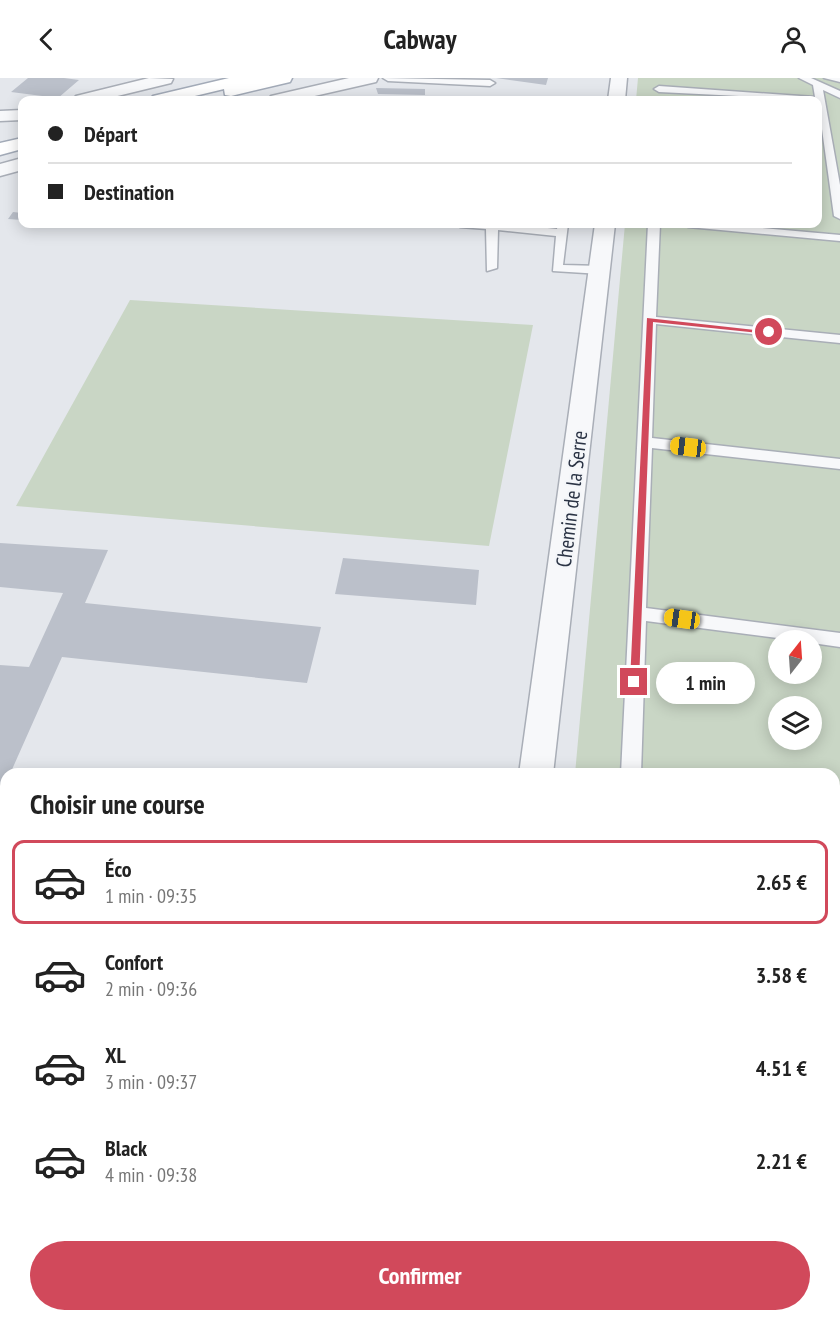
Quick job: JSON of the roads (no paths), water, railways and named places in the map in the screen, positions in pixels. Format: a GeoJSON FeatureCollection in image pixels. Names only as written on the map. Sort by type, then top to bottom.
{"type":"FeatureCollection","features":[{"type":"Feature","properties":{"kind":"main road"},"geometry":{"type":"LineString","coordinates":[[176,96],[250,78]]}},
{"type":"Feature","properties":{"kind":"main road"},"geometry":{"type":"LineString","coordinates":[[210,96],[284,78]]}},
{"type":"Feature","properties":{"kind":"main road"},"geometry":{"type":"LineString","coordinates":[[0,139],[18,135]]}},
{"type":"Feature","properties":{"kind":"main road"},"geometry":{"type":"LineString","coordinates":[[0,149],[18,145]]}},
{"type":"Feature","properties":{"kind":"street"},"geometry":{"type":"LineString","coordinates":[[97,96],[163,78]]}},
{"type":"Feature","properties":{"kind":"street"},"geometry":{"type":"LineString","coordinates":[[294,96],[370,78]]}},
{"type":"Feature","properties":{"kind":"street"},"geometry":{"type":"LineString","coordinates":[[617,96],[619,78]]}},
{"type":"Feature","properties":{"kind":"street"},"geometry":{"type":"LineString","coordinates":[[0,116],[18,115]]}},
{"type":"Feature","properties":{"kind":"street"},"geometry":{"type":"LineString","coordinates":[[0,170],[18,165]]}},
{"type":"Feature","properties":{"kind":"street","name":"Chemin de la Serre"},"geometry":{"type":"LineString","coordinates":[[537,768],[605,228]]}},
{"type":"Feature","properties":{"kind":"lane"},"geometry":{"type":"LineString","coordinates":[[388,78],[490,83]]}},
{"type":"Feature","properties":{"kind":"lane"},"geometry":{"type":"LineString","coordinates":[[804,78],[840,95]]}},
{"type":"Feature","properties":{"kind":"lane"},"geometry":{"type":"LineString","coordinates":[[829,78],[840,79]]}},
{"type":"Feature","properties":{"kind":"lane"},"geometry":{"type":"LineString","coordinates":[[660,83],[782,96]]}},
{"type":"Feature","properties":{"kind":"lane"},"geometry":{"type":"LineString","coordinates":[[817,84],[819,96]]}},
{"type":"Feature","properties":{"kind":"lane"},"geometry":{"type":"LineString","coordinates":[[822,108],[835,158],[840,216]]}},
{"type":"Feature","properties":{"kind":"lane"},"geometry":{"type":"LineString","coordinates":[[491,268],[492,228]]}},
{"type":"Feature","properties":{"kind":"lane"},"geometry":{"type":"LineString","coordinates":[[563,228],[557,268],[601,270]]}},
{"type":"Feature","properties":{"kind":"lane"},"geometry":{"type":"LineString","coordinates":[[631,768],[654,228]]}},
{"type":"Feature","properties":{"kind":"lane"},"geometry":{"type":"LineString","coordinates":[[731,228],[840,238]]}},
{"type":"Feature","properties":{"kind":"lane"},"geometry":{"type":"LineString","coordinates":[[650,320],[840,339]]}},
{"type":"Feature","properties":{"kind":"lane"},"geometry":{"type":"LineString","coordinates":[[645,442],[840,464]]}},
{"type":"Feature","properties":{"kind":"lane"},"geometry":{"type":"LineString","coordinates":[[637,613],[840,640]]}}]}
